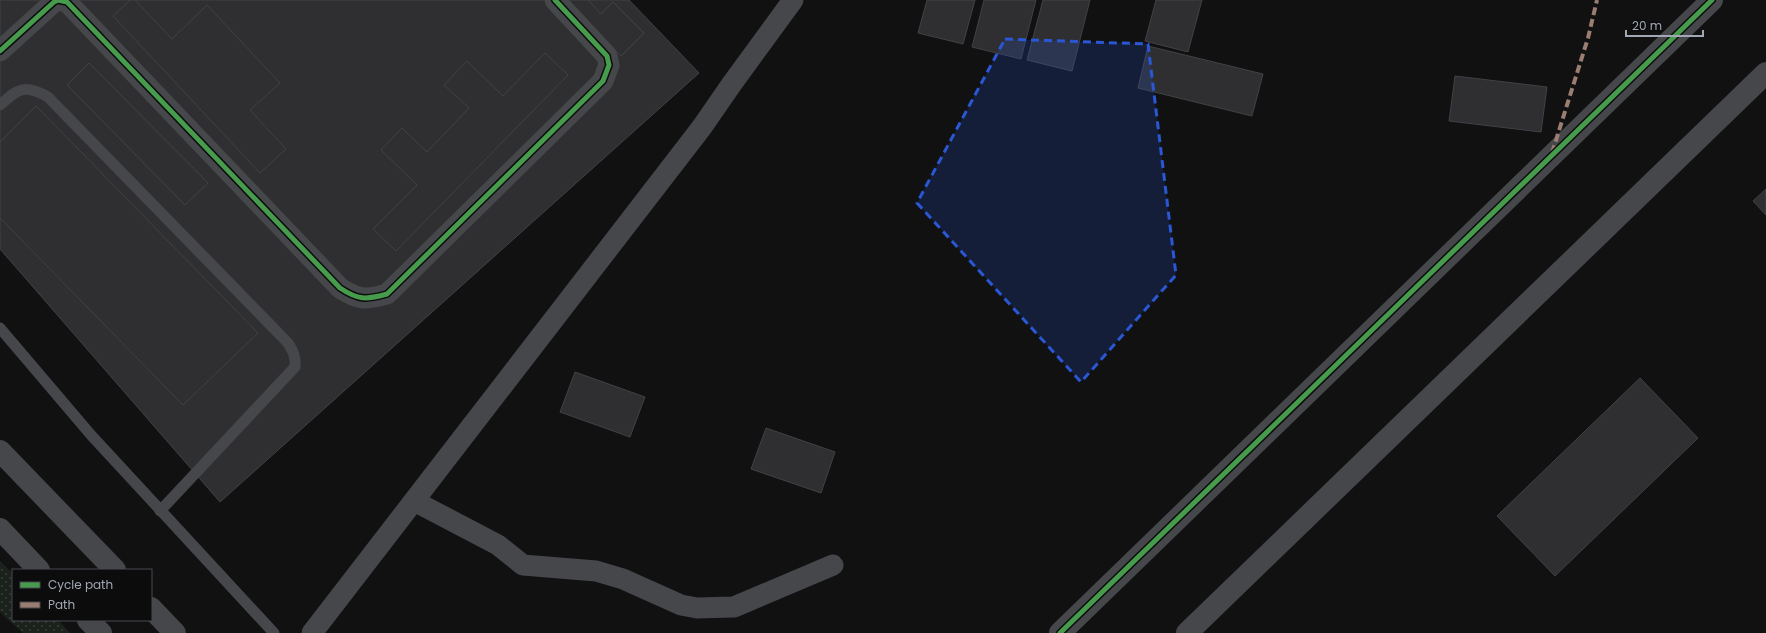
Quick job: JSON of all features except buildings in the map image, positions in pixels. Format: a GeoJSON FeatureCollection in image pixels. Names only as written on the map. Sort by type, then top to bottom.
{"type":"FeatureCollection","features":[{"type":"Feature","properties":{"kind":"street"},"geometry":{"type":"LineString","coordinates":[[0,50],[54,2],[58,0],[67,2],[340,288],[353,296],[369,299],[387,294],[603,81],[609,65],[607,56],[555,0]]}},
{"type":"Feature","properties":{"kind":"street"},"geometry":{"type":"LineString","coordinates":[[312,633],[702,127],[793,0]]}},
{"type":"Feature","properties":{"kind":"street"},"geometry":{"type":"LineString","coordinates":[[1060,633],[1712,0]]}},
{"type":"Feature","properties":{"kind":"street"},"geometry":{"type":"LineString","coordinates":[[1187,633],[1766,73]]}},
{"type":"Feature","properties":{"kind":"street"},"geometry":{"type":"LineString","coordinates":[[0,451],[114,569]]}},
{"type":"Feature","properties":{"kind":"street"},"geometry":{"type":"LineString","coordinates":[[414,501],[498,545],[523,565],[596,571],[623,579],[681,605],[697,608],[734,607],[833,565]]}},
{"type":"Feature","properties":{"kind":"street"},"geometry":{"type":"LineString","coordinates":[[0,529],[39,569]]}},
{"type":"Feature","properties":{"kind":"street"},"geometry":{"type":"LineString","coordinates":[[152,609],[175,633]]}},
{"type":"Feature","properties":{"kind":"street"},"geometry":{"type":"LineString","coordinates":[[89,621],[100,633]]}},
{"type":"Feature","properties":{"kind":"lane"},"geometry":{"type":"LineString","coordinates":[[0,105],[12,94],[23,89],[34,89],[48,96],[288,343],[294,352],[296,358],[295,367],[160,511]]}},
{"type":"Feature","properties":{"kind":"lane"},"geometry":{"type":"LineString","coordinates":[[0,328],[91,435],[274,633]]}},
{"type":"Feature","properties":{"kind":"highlighted area"},"geometry":{"type":"Polygon","coordinates":[[[1005,39],[1148,44],[1176,275],[1081,382],[917,203],[1005,39]]]}},
{"type":"Feature","properties":{"kind":"shaded area"},"geometry":{"type":"Polygon","coordinates":[[[0,561],[12,573],[12,621],[59,621],[70,633],[23,633],[0,612],[0,561]]]}},
{"type":"Feature","properties":{"kind":"marked path"},"geometry":{"type":"LineString","coordinates":[[1552,153],[1588,38],[1597,0]]}},
{"type":"Feature","properties":{"kind":"cycle path"},"geometry":{"type":"LineString","coordinates":[[0,51],[54,2],[58,0],[67,2],[340,288],[357,297],[368,298],[387,294],[603,81],[609,65],[607,56],[555,0]]}},
{"type":"Feature","properties":{"kind":"cycle path"},"geometry":{"type":"LineString","coordinates":[[1060,633],[1712,0]]}}]}
